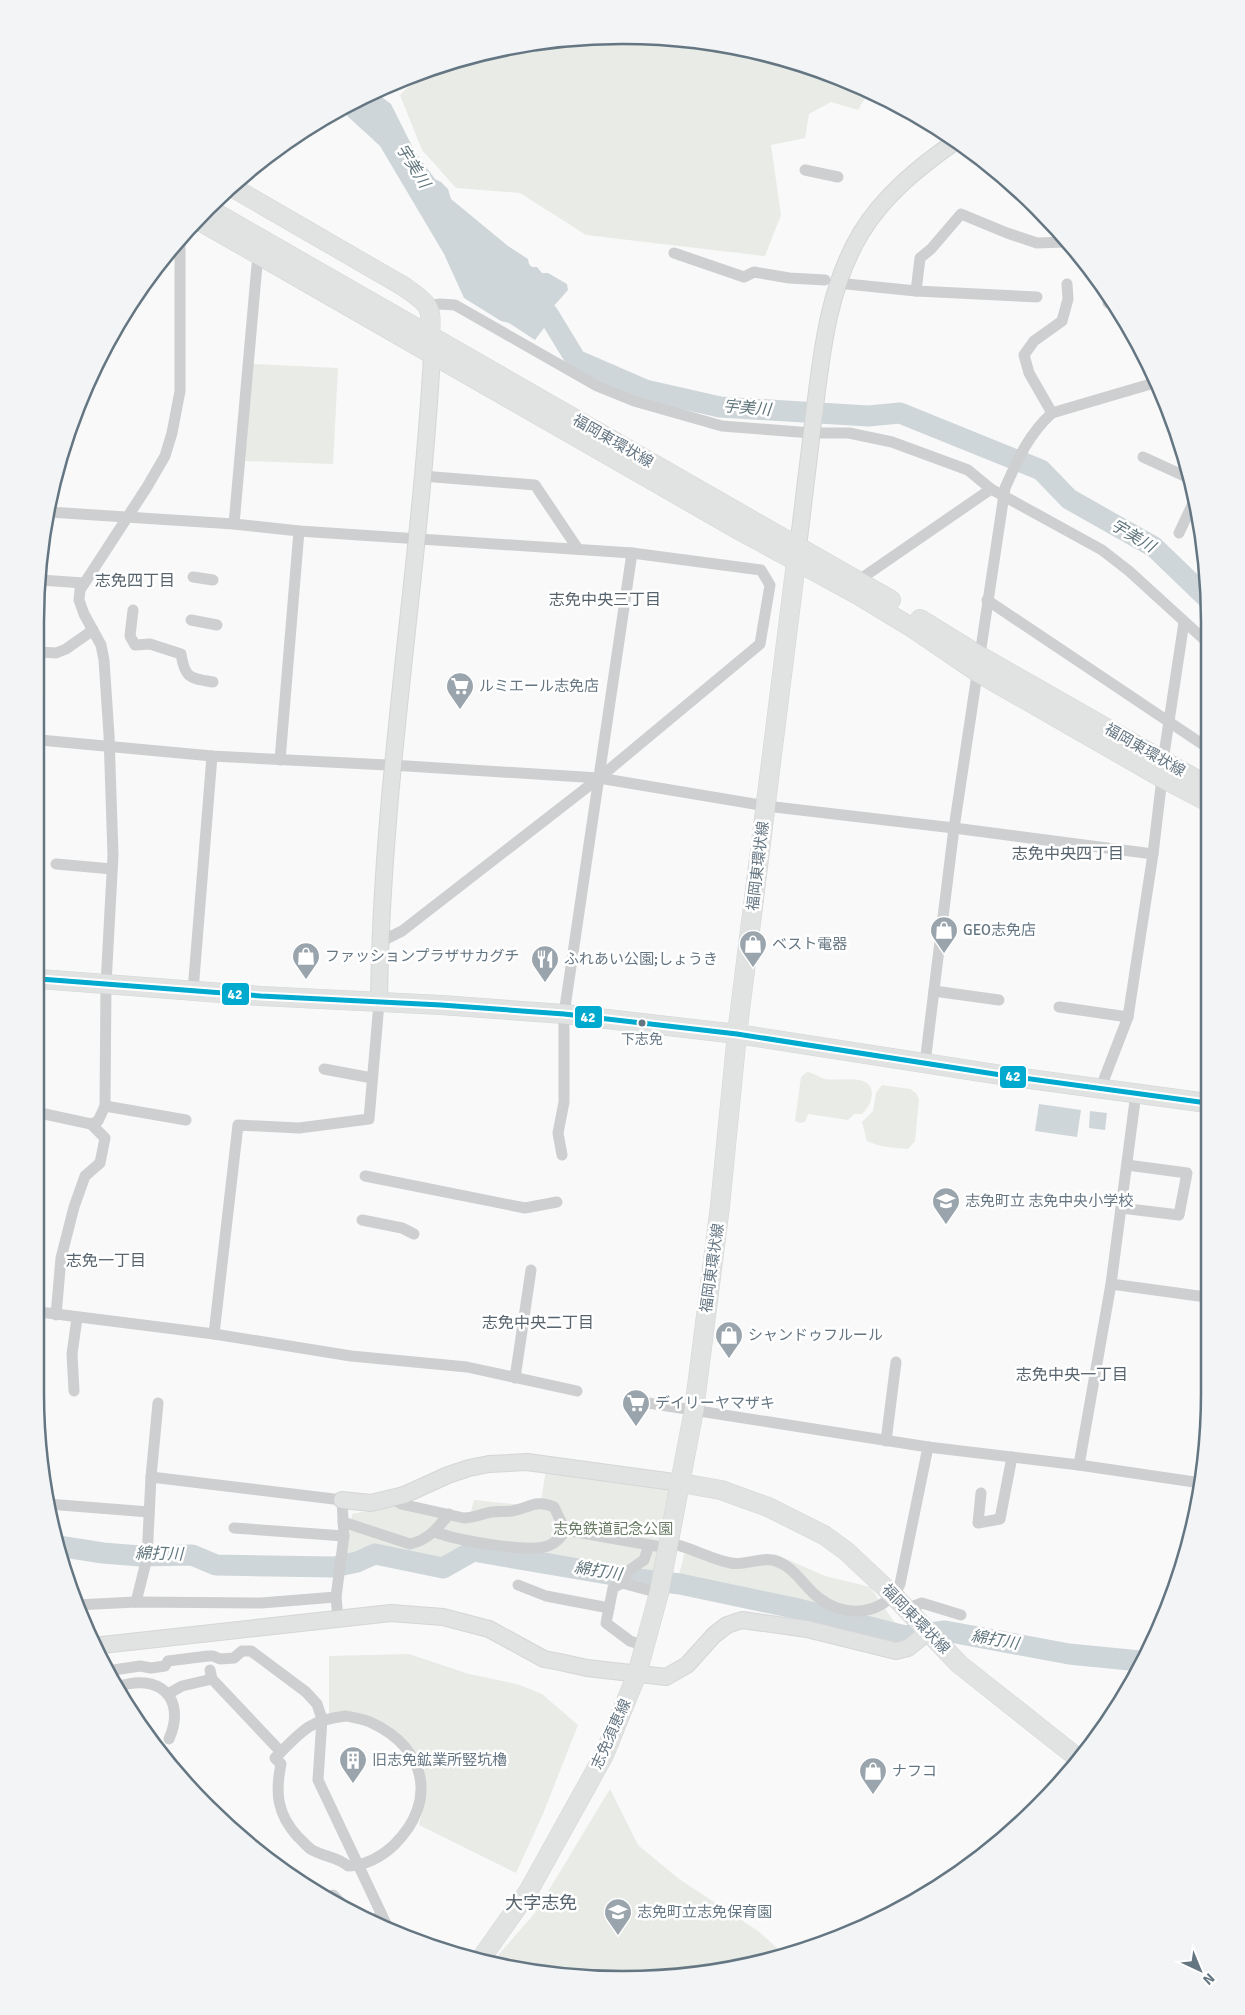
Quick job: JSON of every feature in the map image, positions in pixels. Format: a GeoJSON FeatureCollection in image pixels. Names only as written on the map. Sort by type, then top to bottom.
{"type":"FeatureCollection","features":[{"type":"Feature","properties":{"kind":"main road"},"geometry":{"type":"LineString","coordinates":[[237,190],[403,286],[427,306],[430,317],[429,336],[432,356]]}},
{"type":"Feature","properties":{"kind":"main road","name":"福岡東環状線"},"geometry":{"type":"LineString","coordinates":[[214,212],[429,336],[797,554],[858,595],[914,629],[978,664],[1057,698],[1201,797]]}},
{"type":"Feature","properties":{"kind":"main road","name":"福岡東環状線"},"geometry":{"type":"LineString","coordinates":[[204,223],[432,356],[797,554],[859,580],[978,664]]}},
{"type":"Feature","properties":{"kind":"main road","name":"福岡東環状線"},"geometry":{"type":"LineString","coordinates":[[797,554],[736,1034],[720,1206],[694,1410],[682,1483],[721,1490],[768,1507],[805,1525],[846,1550],[900,1602],[959,1664],[1073,1755]]}},
{"type":"Feature","properties":{"kind":"main road","name":"福岡東環状線"},"geometry":{"type":"LineString","coordinates":[[1163,769],[1201,783]]}},
{"type":"Feature","properties":{"kind":"main road"},"geometry":{"type":"LineString","coordinates":[[44,979],[193,991],[564,1014],[736,1034],[1201,1102]]}},
{"type":"Feature","properties":{"kind":"main road","name":"志免須恵線"},"geometry":{"type":"LineString","coordinates":[[484,1954],[528,1892],[604,1755],[637,1674],[659,1594],[658,1545],[682,1483]]}},
{"type":"Feature","properties":{"kind":"street"},"geometry":{"type":"LineString","coordinates":[[797,554],[831,282],[861,233],[885,201],[932,157],[950,145]]}},
{"type":"Feature","properties":{"kind":"street"},"geometry":{"type":"LineString","coordinates":[[805,170],[838,177]]}},
{"type":"Feature","properties":{"kind":"street"},"geometry":{"type":"LineString","coordinates":[[916,291],[920,258],[931,249],[961,214],[1036,243],[1059,242]]}},
{"type":"Feature","properties":{"kind":"street"},"geometry":{"type":"LineString","coordinates":[[91,1124],[98,1120],[105,1106],[106,984],[112,869],[109,746],[104,660],[101,645],[79,600],[80,590],[165,456],[178,404],[180,372],[180,249]]}},
{"type":"Feature","properties":{"kind":"street"},"geometry":{"type":"LineString","coordinates":[[674,253],[744,277],[754,272],[789,278],[916,291],[1037,297]]}},
{"type":"Feature","properties":{"kind":"street"},"geometry":{"type":"LineString","coordinates":[[234,524],[257,265],[261,257]]}},
{"type":"Feature","properties":{"kind":"street"},"geometry":{"type":"LineString","coordinates":[[1052,413],[1029,373],[1024,355],[1034,341],[1062,321],[1068,299],[1068,284]]}},
{"type":"Feature","properties":{"kind":"street"},"geometry":{"type":"LineString","coordinates":[[427,306],[440,304],[455,305],[597,386],[634,401],[722,426],[812,433],[849,433],[892,442],[968,470],[991,489],[1004,491],[1102,550],[1129,571],[1201,637]]}},
{"type":"Feature","properties":{"kind":"street"},"geometry":{"type":"LineString","coordinates":[[214,1334],[238,1125],[299,1128],[369,1119],[379,1003],[380,942],[392,766],[417,539],[432,356]]}},
{"type":"Feature","properties":{"kind":"street"},"geometry":{"type":"LineString","coordinates":[[925,1063],[954,828],[1004,491],[1024,447],[1052,413],[1150,384]]}},
{"type":"Feature","properties":{"kind":"street"},"geometry":{"type":"LineString","coordinates":[[1143,457],[1182,475]]}},
{"type":"Feature","properties":{"kind":"street"},"geometry":{"type":"LineString","coordinates":[[422,476],[535,485],[578,549]]}},
{"type":"Feature","properties":{"kind":"street"},"geometry":{"type":"LineString","coordinates":[[859,580],[991,489]]}},
{"type":"Feature","properties":{"kind":"street"},"geometry":{"type":"LineString","coordinates":[[1179,533],[1190,510]]}},
{"type":"Feature","properties":{"kind":"street"},"geometry":{"type":"LineString","coordinates":[[55,512],[632,553],[761,570],[770,585],[760,644],[599,778],[402,931],[380,942]]}},
{"type":"Feature","properties":{"kind":"street"},"geometry":{"type":"LineString","coordinates":[[280,760],[299,531]]}},
{"type":"Feature","properties":{"kind":"street"},"geometry":{"type":"LineString","coordinates":[[562,1155],[558,1133],[564,1102],[564,1014],[632,553]]}},
{"type":"Feature","properties":{"kind":"street"},"geometry":{"type":"LineString","coordinates":[[193,577],[213,580]]}},
{"type":"Feature","properties":{"kind":"street"},"geometry":{"type":"LineString","coordinates":[[45,580],[84,583]]}},
{"type":"Feature","properties":{"kind":"street"},"geometry":{"type":"LineString","coordinates":[[987,600],[1201,744]]}},
{"type":"Feature","properties":{"kind":"street"},"geometry":{"type":"LineString","coordinates":[[133,610],[130,636],[135,645],[150,644],[181,654],[184,672],[191,678],[213,682]]}},
{"type":"Feature","properties":{"kind":"street"},"geometry":{"type":"LineString","coordinates":[[191,620],[217,625]]}},
{"type":"Feature","properties":{"kind":"street"},"geometry":{"type":"LineString","coordinates":[[1101,1087],[1128,1017],[1154,854],[1168,723],[1184,622]]}},
{"type":"Feature","properties":{"kind":"street"},"geometry":{"type":"LineString","coordinates":[[44,652],[56,653],[66,649],[93,630]]}},
{"type":"Feature","properties":{"kind":"street"},"geometry":{"type":"LineString","coordinates":[[44,740],[212,756],[599,778],[766,806],[1154,854]]}},
{"type":"Feature","properties":{"kind":"street"},"geometry":{"type":"LineString","coordinates":[[193,991],[212,756]]}},
{"type":"Feature","properties":{"kind":"street"},"geometry":{"type":"LineString","coordinates":[[56,864],[112,869]]}},
{"type":"Feature","properties":{"kind":"street"},"geometry":{"type":"LineString","coordinates":[[934,991],[999,1000]]}},
{"type":"Feature","properties":{"kind":"street"},"geometry":{"type":"LineString","coordinates":[[1059,1007],[1128,1017]]}},
{"type":"Feature","properties":{"kind":"street"},"geometry":{"type":"LineString","coordinates":[[324,1069],[372,1078]]}},
{"type":"Feature","properties":{"kind":"street"},"geometry":{"type":"LineString","coordinates":[[1078,1465],[1111,1284],[1136,1093]]}},
{"type":"Feature","properties":{"kind":"street"},"geometry":{"type":"LineString","coordinates":[[105,1106],[186,1120]]}},
{"type":"Feature","properties":{"kind":"street"},"geometry":{"type":"LineString","coordinates":[[44,1115],[91,1124],[105,1138],[100,1163],[85,1176],[74,1207],[61,1258],[56,1315]]}},
{"type":"Feature","properties":{"kind":"street"},"geometry":{"type":"LineString","coordinates":[[1121,1208],[1179,1215],[1187,1173],[1127,1165]]}},
{"type":"Feature","properties":{"kind":"street"},"geometry":{"type":"LineString","coordinates":[[365,1176],[525,1208],[557,1202]]}},
{"type":"Feature","properties":{"kind":"street"},"geometry":{"type":"LineString","coordinates":[[362,1220],[402,1228],[414,1234]]}},
{"type":"Feature","properties":{"kind":"street"},"geometry":{"type":"LineString","coordinates":[[515,1378],[531,1270]]}},
{"type":"Feature","properties":{"kind":"street"},"geometry":{"type":"LineString","coordinates":[[1111,1284],[1201,1296]]}},
{"type":"Feature","properties":{"kind":"street"},"geometry":{"type":"LineString","coordinates":[[44,1313],[214,1334],[351,1356],[467,1368],[577,1391]]}},
{"type":"Feature","properties":{"kind":"street"},"geometry":{"type":"LineString","coordinates":[[74,1391],[72,1354],[77,1318]]}},
{"type":"Feature","properties":{"kind":"street"},"geometry":{"type":"LineString","coordinates":[[886,1441],[896,1362]]}},
{"type":"Feature","properties":{"kind":"street"},"geometry":{"type":"LineString","coordinates":[[629,1400],[886,1441],[1078,1465],[1194,1482]]}},
{"type":"Feature","properties":{"kind":"street"},"geometry":{"type":"LineString","coordinates":[[136,1602],[147,1558],[151,1478],[158,1404]]}},
{"type":"Feature","properties":{"kind":"street"},"geometry":{"type":"LineString","coordinates":[[900,1602],[900,1584],[928,1447]]}},
{"type":"Feature","properties":{"kind":"street"},"geometry":{"type":"LineString","coordinates":[[981,1493],[978,1523],[1000,1519],[1012,1457]]}},
{"type":"Feature","properties":{"kind":"street"},"geometry":{"type":"LineString","coordinates":[[151,1478],[365,1503],[393,1498],[469,1468],[489,1464],[527,1462],[682,1483]]}},
{"type":"Feature","properties":{"kind":"street"},"geometry":{"type":"LineString","coordinates":[[393,1498],[401,1504],[474,1518],[492,1512],[512,1511],[535,1503],[546,1504],[554,1507],[565,1530],[562,1537],[548,1546],[528,1548],[470,1540],[435,1532]]}},
{"type":"Feature","properties":{"kind":"street"},"geometry":{"type":"LineString","coordinates":[[338,1619],[336,1597],[344,1536],[342,1500]]}},
{"type":"Feature","properties":{"kind":"street"},"geometry":{"type":"LineString","coordinates":[[55,1505],[149,1512]]}},
{"type":"Feature","properties":{"kind":"street"},"geometry":{"type":"LineString","coordinates":[[343,1522],[410,1544],[421,1542],[435,1532],[449,1514]]}},
{"type":"Feature","properties":{"kind":"street"},"geometry":{"type":"LineString","coordinates":[[234,1528],[344,1536]]}},
{"type":"Feature","properties":{"kind":"street"},"geometry":{"type":"LineString","coordinates":[[565,1530],[658,1545],[682,1545],[732,1564],[775,1560],[789,1567],[818,1598],[833,1606],[851,1610],[866,1610],[900,1602],[922,1603],[961,1616]]}},
{"type":"Feature","properties":{"kind":"street"},"geometry":{"type":"LineString","coordinates":[[645,1646],[630,1641],[606,1623],[613,1588],[622,1583],[628,1571],[644,1560],[658,1545]]}},
{"type":"Feature","properties":{"kind":"street"},"geometry":{"type":"LineString","coordinates":[[622,1583],[659,1594]]}},
{"type":"Feature","properties":{"kind":"street"},"geometry":{"type":"LineString","coordinates":[[518,1584],[546,1596],[609,1608]]}},
{"type":"Feature","properties":{"kind":"street"},"geometry":{"type":"LineString","coordinates":[[84,1605],[136,1602],[261,1603],[336,1597]]}},
{"type":"Feature","properties":{"kind":"street"},"geometry":{"type":"LineString","coordinates":[[102,1645],[391,1613],[443,1617],[489,1629],[544,1658],[587,1668],[666,1677],[687,1665],[714,1635],[727,1625],[742,1620],[807,1629],[896,1651],[908,1648],[928,1632]]}},
{"type":"Feature","properties":{"kind":"street"},"geometry":{"type":"LineString","coordinates":[[115,1670],[140,1666],[151,1668],[165,1666],[168,1661],[208,1656],[220,1659],[234,1658],[242,1651],[251,1651],[306,1692],[317,1704],[322,1719],[318,1780],[384,1919]]}},
{"type":"Feature","properties":{"kind":"street"},"geometry":{"type":"LineString","coordinates":[[168,1694],[211,1674],[281,1752]]}},
{"type":"Feature","properties":{"kind":"street"},"geometry":{"type":"LineString","coordinates":[[123,1685],[129,1683],[151,1683],[168,1694],[174,1706],[175,1715],[174,1728],[169,1740]]}},
{"type":"Feature","properties":{"kind":"street"},"geometry":{"type":"LineString","coordinates":[[346,1716],[371,1722],[391,1733],[409,1750],[420,1773],[422,1793],[416,1816],[406,1832],[390,1849],[359,1866],[348,1866],[340,1859],[326,1856],[310,1849],[287,1825],[279,1803],[278,1780],[281,1764],[275,1758],[281,1752],[305,1728],[322,1719],[346,1716]]}},
{"type":"Feature","properties":{"kind":"street"},"geometry":{"type":"LineString","coordinates":[[378,1917],[381,1914]]}},
{"type":"Feature","properties":{"kind":"green space"},"geometry":{"type":"Polygon","coordinates":[[[622,44],[698,49],[772,63],[809,74],[865,97],[858,110],[831,102],[809,114],[805,138],[771,145],[781,215],[765,256],[586,235],[520,193],[456,188],[422,150],[400,95],[412,84],[473,63],[547,49],[622,44]]]}},
{"type":"Feature","properties":{"kind":"green space"},"geometry":{"type":"Polygon","coordinates":[[[252,364],[338,368],[333,464],[245,461],[252,364]]]}},
{"type":"Feature","properties":{"kind":"green space"},"geometry":{"type":"Polygon","coordinates":[[[807,1072],[831,1080],[861,1080],[871,1087],[872,1094],[869,1105],[862,1114],[854,1114],[848,1120],[808,1114],[805,1122],[795,1121],[801,1077],[807,1072]]]}},
{"type":"Feature","properties":{"kind":"green space"},"geometry":{"type":"Polygon","coordinates":[[[882,1085],[910,1089],[916,1093],[919,1100],[915,1141],[908,1149],[892,1148],[867,1141],[862,1122],[873,1111],[876,1093],[882,1085]]]}},
{"type":"Feature","properties":{"kind":"green space","name":"志免鉄道記念公園"},"geometry":{"type":"Polygon","coordinates":[[[546,1470],[670,1489],[652,1587],[470,1547],[441,1567],[367,1552],[346,1563],[352,1514],[393,1506],[468,1522],[474,1500],[540,1507],[546,1470]]]}},
{"type":"Feature","properties":{"kind":"green space","name":"志免鉄道記念公園"},"geometry":{"type":"Polygon","coordinates":[[[685,1551],[752,1564],[775,1554],[825,1576],[870,1587],[902,1633],[676,1587],[685,1551]]]}},
{"type":"Feature","properties":{"kind":"green space"},"geometry":{"type":"Polygon","coordinates":[[[409,1654],[469,1674],[517,1684],[542,1694],[578,1725],[543,1814],[516,1873],[419,1825],[425,1800],[424,1776],[392,1730],[329,1715],[329,1656],[409,1654]]]}},
{"type":"Feature","properties":{"kind":"green space"},"geometry":{"type":"Polygon","coordinates":[[[610,1789],[638,1845],[679,1879],[758,1931],[779,1950],[698,1966],[622,1971],[547,1966],[496,1957],[535,1913],[610,1789]]]}},
{"type":"Feature","properties":{"kind":"water"},"geometry":{"type":"Polygon","coordinates":[[[381,97],[391,104],[415,152],[435,179],[448,189],[451,199],[508,246],[528,259],[532,267],[537,267],[542,273],[548,273],[567,284],[568,290],[553,307],[547,324],[535,340],[464,298],[444,254],[380,146],[346,114],[381,97]]]}},
{"type":"Feature","properties":{"kind":"water"},"geometry":{"type":"Polygon","coordinates":[[[1039,1104],[1081,1110],[1077,1137],[1035,1131],[1039,1104]]]}},
{"type":"Feature","properties":{"kind":"water"},"geometry":{"type":"Polygon","coordinates":[[[1090,1111],[1107,1113],[1105,1130],[1089,1128],[1090,1111]]]}},
{"type":"Feature","properties":{"kind":"waterway","name":"宇美川"},"geometry":{"type":"LineString","coordinates":[[530,298],[548,314],[576,360],[645,390],[720,407],[868,416],[900,413],[1041,470],[1069,499],[1154,547],[1200,591]]}},
{"type":"Feature","properties":{"kind":"waterway","name":"綿打川"},"geometry":{"type":"LineString","coordinates":[[64,1547],[140,1556],[192,1555],[216,1565],[334,1567],[357,1562],[375,1554],[443,1568],[473,1551],[637,1579],[680,1584],[794,1608],[905,1636],[945,1631],[1069,1654],[1135,1661]]}},
{"type":"Feature","properties":{"kind":"transit line","name":"42"},"geometry":{"type":"LineString","coordinates":[[44,979],[261,996],[441,1005],[564,1014],[737,1034],[1001,1075],[1201,1102]]}},
{"type":"Feature","properties":{"kind":"place","name":"ルミエール志免店"},"geometry":{"type":"Point","coordinates":[460,710]}},
{"type":"Feature","properties":{"kind":"place","name":"GEO志免店"},"geometry":{"type":"Point","coordinates":[944,954]}},
{"type":"Feature","properties":{"kind":"place","name":"ベスト電器"},"geometry":{"type":"Point","coordinates":[753,968]}},
{"type":"Feature","properties":{"kind":"place","name":"ファッションプラザサカグチ"},"geometry":{"type":"Point","coordinates":[306,980]}},
{"type":"Feature","properties":{"kind":"place","name":"ふれあい公園;しょうき"},"geometry":{"type":"Point","coordinates":[545,983]}},
{"type":"Feature","properties":{"kind":"place","name":"下志免"},"geometry":{"type":"Point","coordinates":[642,1023]}},
{"type":"Feature","properties":{"kind":"place","name":"志免町立 志免中央小学校"},"geometry":{"type":"Point","coordinates":[946,1225]}},
{"type":"Feature","properties":{"kind":"place","name":"シャンドゥフルール"},"geometry":{"type":"Point","coordinates":[729,1359]}},
{"type":"Feature","properties":{"kind":"place","name":"デイリーヤマザキ"},"geometry":{"type":"Point","coordinates":[636,1427]}},
{"type":"Feature","properties":{"kind":"place","name":"旧志免鉱業所竪坑櫓"},"geometry":{"type":"Point","coordinates":[353,1784]}},
{"type":"Feature","properties":{"kind":"place","name":"ナフコ"},"geometry":{"type":"Point","coordinates":[873,1795]}},
{"type":"Feature","properties":{"kind":"place","name":"志免町立志免保育園"},"geometry":{"type":"Point","coordinates":[618,1936]}},
{"type":"Feature","properties":{"kind":"district","name":"志免四丁目"},"geometry":{"type":"Point","coordinates":[135,581]}},
{"type":"Feature","properties":{"kind":"district","name":"志免中央三丁目"},"geometry":{"type":"Point","coordinates":[605,600]}},
{"type":"Feature","properties":{"kind":"district","name":"志免中央四丁目"},"geometry":{"type":"Point","coordinates":[1068,854]}},
{"type":"Feature","properties":{"kind":"district","name":"志免一丁目"},"geometry":{"type":"Point","coordinates":[106,1261]}},
{"type":"Feature","properties":{"kind":"district","name":"志免中央二丁目"},"geometry":{"type":"Point","coordinates":[538,1323]}},
{"type":"Feature","properties":{"kind":"district","name":"志免中央一丁目"},"geometry":{"type":"Point","coordinates":[1072,1375]}},
{"type":"Feature","properties":{"kind":"district","name":"大字志免"},"geometry":{"type":"Point","coordinates":[541,1903]}}]}
